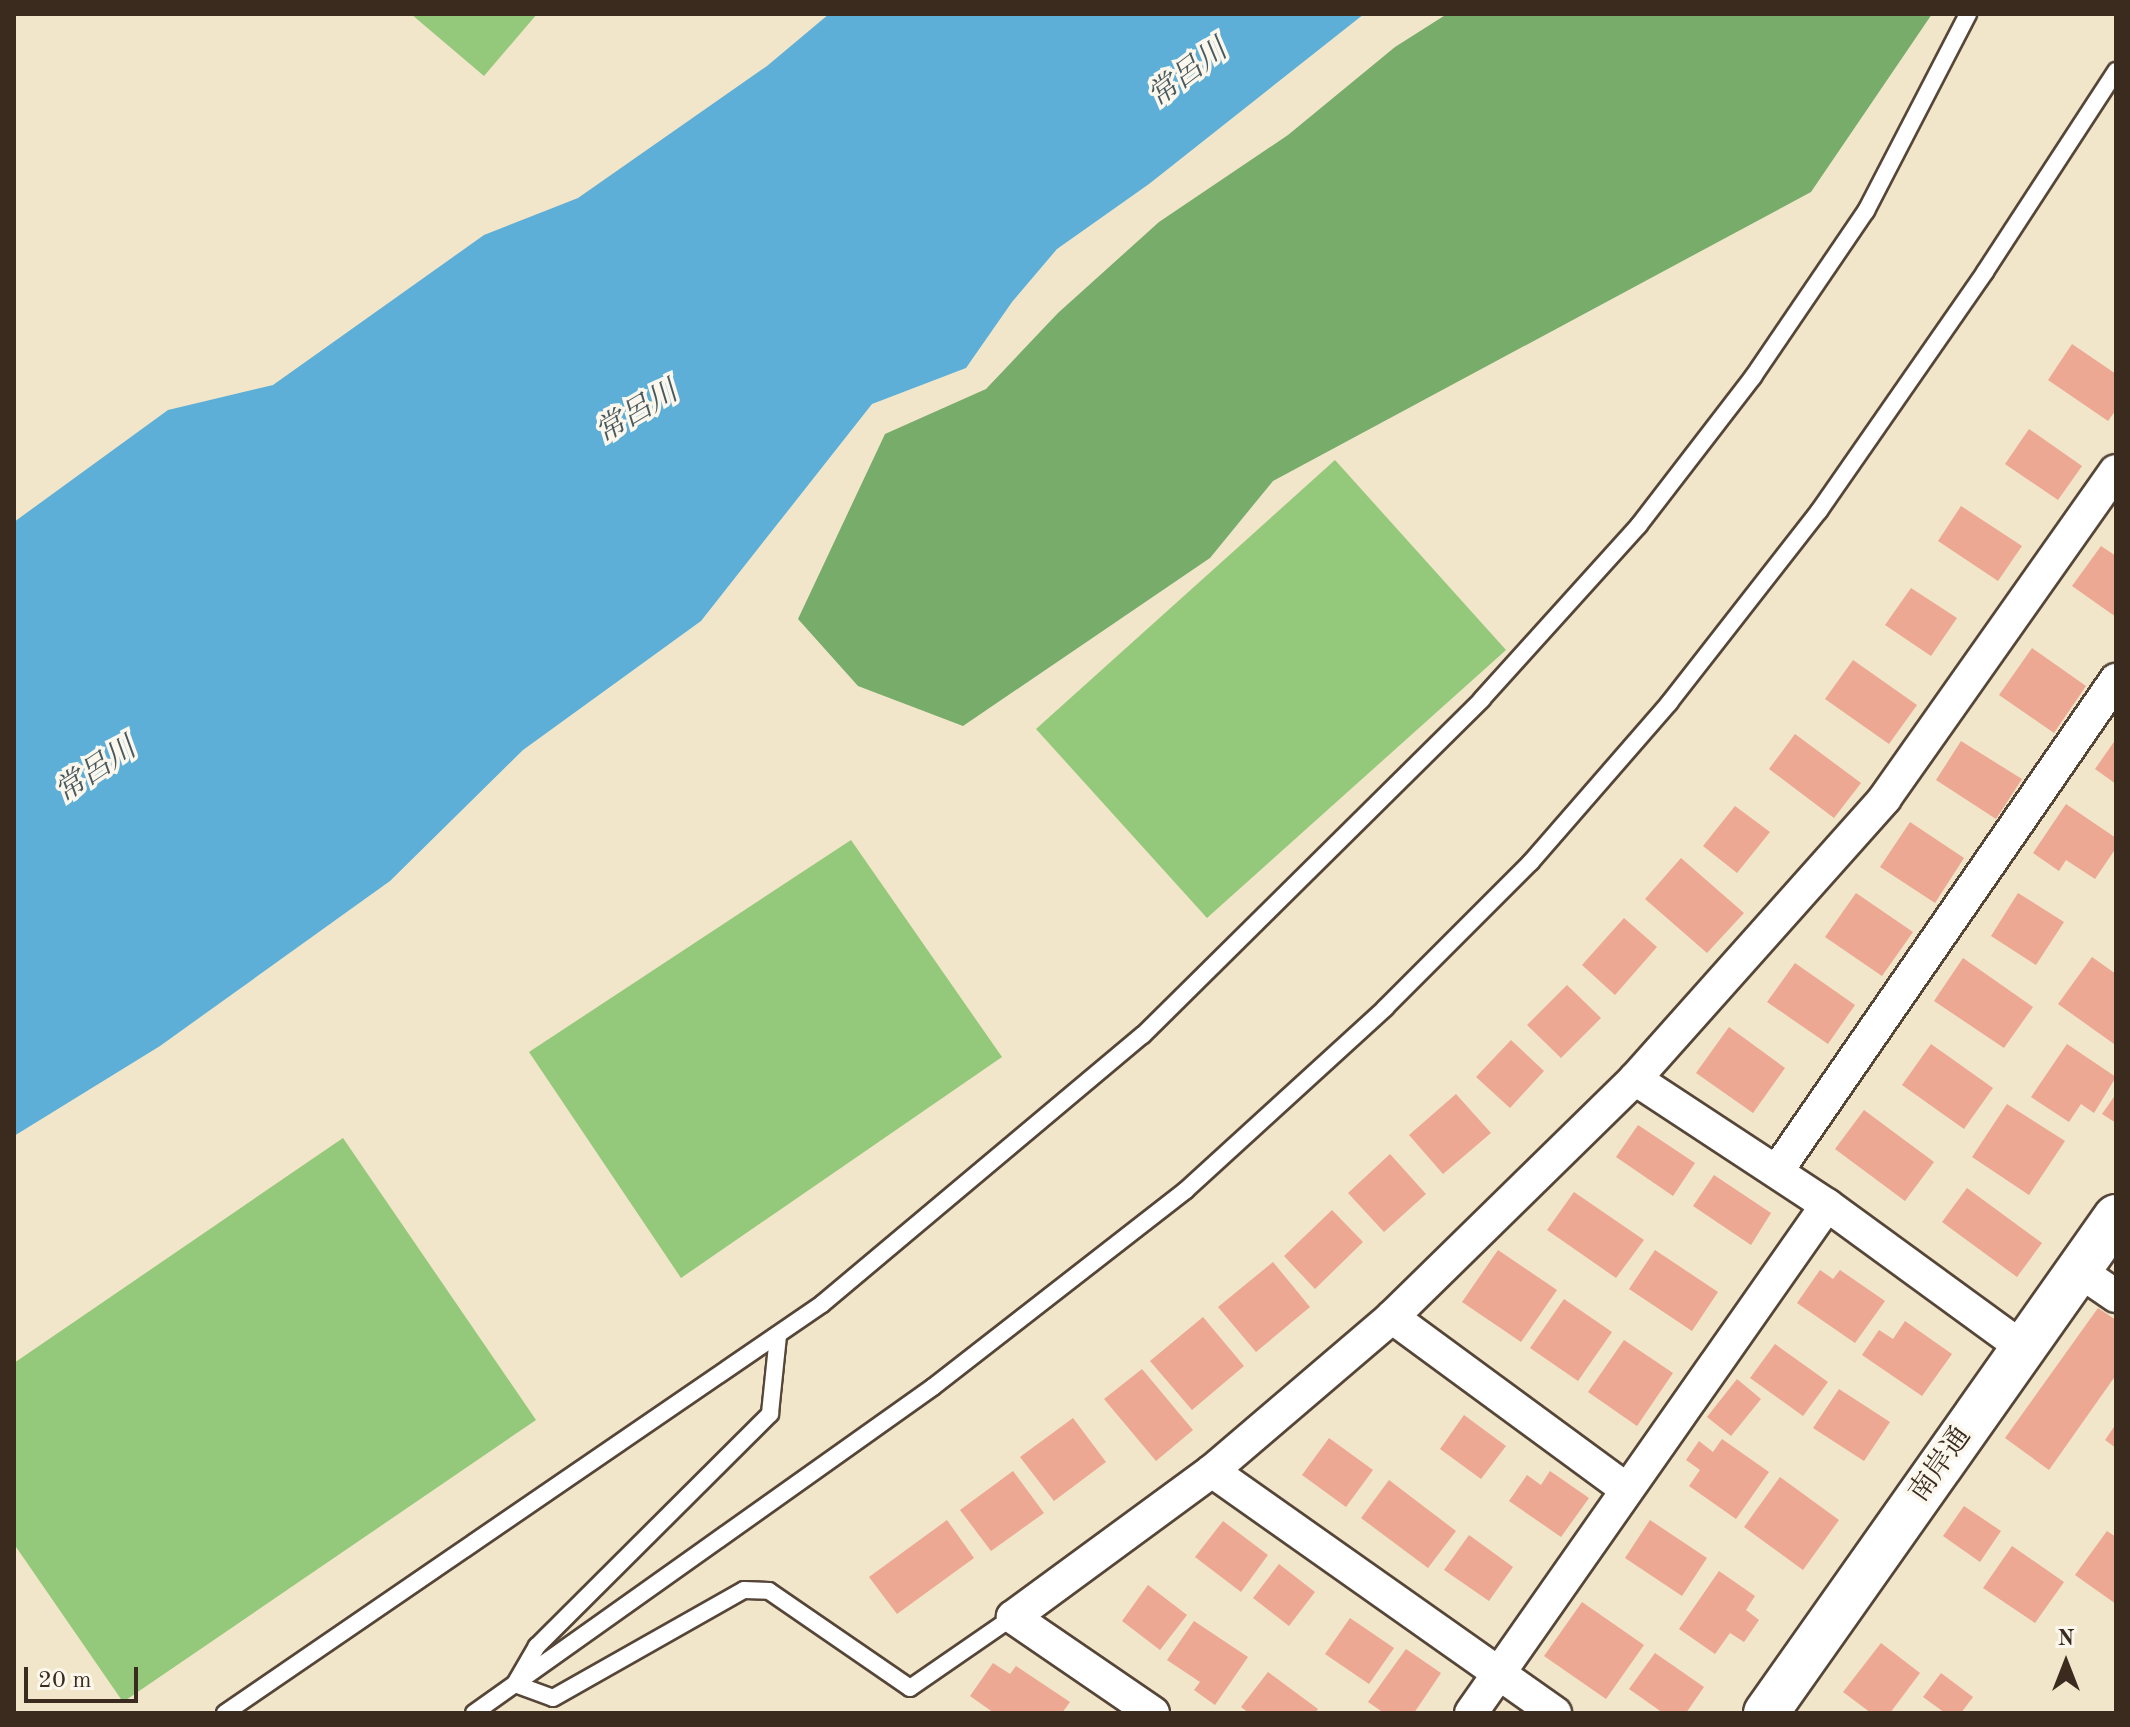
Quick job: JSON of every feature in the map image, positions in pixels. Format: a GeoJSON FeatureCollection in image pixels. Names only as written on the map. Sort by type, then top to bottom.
{"type":"FeatureCollection","features":[{"type":"Feature","properties":{"kind":"main road","name":"南岸通"},"geometry":{"type":"LineString","coordinates":[[1766,1713],[2116,1217]]}},
{"type":"Feature","properties":{"kind":"street"},"geometry":{"type":"LineString","coordinates":[[1153,1713],[1013,1617],[1212,1471],[1392,1317],[1635,1079],[1885,798],[2116,471]]}},
{"type":"Feature","properties":{"kind":"street"},"geometry":{"type":"LineString","coordinates":[[1777,1171],[2116,680]]}},
{"type":"Feature","properties":{"kind":"street"},"geometry":{"type":"LineString","coordinates":[[1635,1079],[1827,1205],[2023,1348]]}},
{"type":"Feature","properties":{"kind":"street"},"geometry":{"type":"LineString","coordinates":[[1471,1713],[1625,1488],[1827,1205]]}},
{"type":"Feature","properties":{"kind":"street"},"geometry":{"type":"LineString","coordinates":[[2078,1270],[2116,1296]]}},
{"type":"Feature","properties":{"kind":"street"},"geometry":{"type":"LineString","coordinates":[[1392,1317],[1625,1488]]}},
{"type":"Feature","properties":{"kind":"street"},"geometry":{"type":"LineString","coordinates":[[1212,1471],[1555,1713]]}},
{"type":"Feature","properties":{"kind":"lane"},"geometry":{"type":"LineString","coordinates":[[225,1713],[778,1336],[1143,1035],[1482,699],[1629,536],[1753,377],[1866,211],[1968,14]]}},
{"type":"Feature","properties":{"kind":"lane"},"geometry":{"type":"LineString","coordinates":[[474,1713],[933,1387],[1186,1190],[1385,1008],[1531,862],[1669,703],[1819,511],[1985,272],[2116,71]]}},
{"type":"Feature","properties":{"kind":"lane"},"geometry":{"type":"LineString","coordinates":[[515,1684],[537,1646],[770,1414],[778,1336]]}},
{"type":"Feature","properties":{"kind":"lane"},"geometry":{"type":"LineString","coordinates":[[515,1684],[553,1698],[744,1590],[769,1591],[910,1688],[1013,1617]]}},
{"type":"Feature","properties":{"kind":"green space"},"geometry":{"type":"Polygon","coordinates":[[[411,14],[537,14],[484,76],[411,14]]]}},
{"type":"Feature","properties":{"kind":"green space"},"geometry":{"type":"Polygon","coordinates":[[[1447,14],[1932,14],[1811,192],[1273,481],[1210,558],[963,726],[858,686],[798,619],[885,434],[986,389],[1058,313],[1159,222],[1288,135],[1395,47],[1447,14]]]}},
{"type":"Feature","properties":{"kind":"green space"},"geometry":{"type":"Polygon","coordinates":[[[1335,460],[1506,650],[1207,918],[1036,729],[1335,460]]]}},
{"type":"Feature","properties":{"kind":"green space"},"geometry":{"type":"Polygon","coordinates":[[[851,840],[1002,1057],[681,1278],[529,1052],[851,840]]]}},
{"type":"Feature","properties":{"kind":"green space"},"geometry":{"type":"Polygon","coordinates":[[[343,1138],[536,1420],[123,1702],[14,1544],[14,1363],[343,1138]]]}},
{"type":"Feature","properties":{"kind":"water","name":"常呂川"},"geometry":{"type":"Polygon","coordinates":[[[829,14],[1364,14],[1149,184],[1057,249],[1012,302],[966,368],[872,404],[701,621],[523,750],[390,881],[160,1046],[14,1136],[14,522],[168,410],[273,385],[484,235],[578,198],[767,66],[829,14]]]}},
{"type":"Feature","properties":{"kind":"building"},"geometry":{"type":"Polygon","coordinates":[[[2072,344],[2116,374],[2116,410],[2108,421],[2048,380],[2072,344]]]}},
{"type":"Feature","properties":{"kind":"building"},"geometry":{"type":"Polygon","coordinates":[[[2029,429],[2082,466],[2058,500],[2005,464],[2029,429]]]}},
{"type":"Feature","properties":{"kind":"building"},"geometry":{"type":"Polygon","coordinates":[[[1961,506],[2022,546],[1998,581],[1938,541],[1961,506]]]}},
{"type":"Feature","properties":{"kind":"building"},"geometry":{"type":"Polygon","coordinates":[[[2101,546],[2116,556],[2116,617],[2072,586],[2101,546]]]}},
{"type":"Feature","properties":{"kind":"building"},"geometry":{"type":"Polygon","coordinates":[[[1911,588],[1957,618],[1931,656],[1885,625],[1911,588]]]}},
{"type":"Feature","properties":{"kind":"building"},"geometry":{"type":"Polygon","coordinates":[[[2032,648],[2086,686],[2054,733],[1999,695],[2032,648]]]}},
{"type":"Feature","properties":{"kind":"building"},"geometry":{"type":"Polygon","coordinates":[[[1853,660],[1917,705],[1889,744],[1825,699],[1853,660]]]}},
{"type":"Feature","properties":{"kind":"building"},"geometry":{"type":"Polygon","coordinates":[[[1795,734],[1861,783],[1834,818],[1769,769],[1795,734]]]}},
{"type":"Feature","properties":{"kind":"building"},"geometry":{"type":"Polygon","coordinates":[[[2116,739],[2116,784],[2095,769],[2116,739]]]}},
{"type":"Feature","properties":{"kind":"building"},"geometry":{"type":"Polygon","coordinates":[[[1961,741],[2022,779],[1996,819],[1936,780],[1961,741]]]}},
{"type":"Feature","properties":{"kind":"building"},"geometry":{"type":"Polygon","coordinates":[[[2066,804],[2116,838],[2116,848],[2095,879],[2066,860],[2059,871],[2033,853],[2066,804]]]}},
{"type":"Feature","properties":{"kind":"building"},"geometry":{"type":"Polygon","coordinates":[[[1735,806],[1770,832],[1737,873],[1703,846],[1735,806]]]}},
{"type":"Feature","properties":{"kind":"building"},"geometry":{"type":"Polygon","coordinates":[[[1910,822],[1964,858],[1935,903],[1880,867],[1910,822]]]}},
{"type":"Feature","properties":{"kind":"building"},"geometry":{"type":"Polygon","coordinates":[[[1681,858],[1744,913],[1707,953],[1645,899],[1681,858]]]}},
{"type":"Feature","properties":{"kind":"building"},"geometry":{"type":"Polygon","coordinates":[[[1856,893],[1913,932],[1882,976],[1825,937],[1856,893]]]}},
{"type":"Feature","properties":{"kind":"building"},"geometry":{"type":"Polygon","coordinates":[[[2018,893],[2064,922],[2036,965],[1991,936],[2018,893]]]}},
{"type":"Feature","properties":{"kind":"building"},"geometry":{"type":"Polygon","coordinates":[[[1624,918],[1657,947],[1615,995],[1582,965],[1624,918]]]}},
{"type":"Feature","properties":{"kind":"building"},"geometry":{"type":"Polygon","coordinates":[[[2092,957],[2116,974],[2114,1044],[2058,1004],[2092,957]]]}},
{"type":"Feature","properties":{"kind":"building"},"geometry":{"type":"Polygon","coordinates":[[[1963,958],[2033,1007],[2004,1048],[1934,1001],[1963,958]]]}},
{"type":"Feature","properties":{"kind":"building"},"geometry":{"type":"Polygon","coordinates":[[[1795,963],[1855,1005],[1828,1044],[1767,1002],[1795,963]]]}},
{"type":"Feature","properties":{"kind":"building"},"geometry":{"type":"Polygon","coordinates":[[[1567,985],[1601,1018],[1561,1058],[1527,1025],[1567,985]]]}},
{"type":"Feature","properties":{"kind":"building"},"geometry":{"type":"Polygon","coordinates":[[[1729,1027],[1785,1068],[1753,1113],[1696,1073],[1729,1027]]]}},
{"type":"Feature","properties":{"kind":"building"},"geometry":{"type":"Polygon","coordinates":[[[1511,1040],[1544,1071],[1510,1108],[1476,1077],[1511,1040]]]}},
{"type":"Feature","properties":{"kind":"building"},"geometry":{"type":"Polygon","coordinates":[[[1931,1044],[1993,1088],[1964,1129],[1902,1085],[1931,1044]]]}},
{"type":"Feature","properties":{"kind":"building"},"geometry":{"type":"Polygon","coordinates":[[[2067,1044],[2116,1077],[2094,1113],[2081,1104],[2069,1122],[2031,1097],[2067,1044]]]}},
{"type":"Feature","properties":{"kind":"building"},"geometry":{"type":"Polygon","coordinates":[[[1456,1094],[1491,1133],[1443,1174],[1409,1135],[1456,1094]]]}},
{"type":"Feature","properties":{"kind":"building"},"geometry":{"type":"Polygon","coordinates":[[[2116,1094],[2116,1123],[2102,1114],[2116,1094]]]}},
{"type":"Feature","properties":{"kind":"building"},"geometry":{"type":"Polygon","coordinates":[[[2007,1104],[2065,1141],[2029,1195],[1972,1157],[2007,1104]]]}},
{"type":"Feature","properties":{"kind":"building"},"geometry":{"type":"Polygon","coordinates":[[[1864,1110],[1934,1162],[1905,1201],[1835,1149],[1864,1110]]]}},
{"type":"Feature","properties":{"kind":"building"},"geometry":{"type":"Polygon","coordinates":[[[1638,1125],[1695,1163],[1673,1196],[1616,1157],[1638,1125]]]}},
{"type":"Feature","properties":{"kind":"building"},"geometry":{"type":"Polygon","coordinates":[[[1390,1154],[1426,1194],[1384,1232],[1348,1193],[1390,1154]]]}},
{"type":"Feature","properties":{"kind":"building"},"geometry":{"type":"Polygon","coordinates":[[[1714,1175],[1771,1213],[1751,1245],[1693,1206],[1714,1175]]]}},
{"type":"Feature","properties":{"kind":"building"},"geometry":{"type":"Polygon","coordinates":[[[1967,1188],[2042,1243],[2017,1277],[1942,1222],[1967,1188]]]}},
{"type":"Feature","properties":{"kind":"building"},"geometry":{"type":"Polygon","coordinates":[[[1574,1192],[1644,1240],[1616,1278],[1547,1230],[1574,1192]]]}},
{"type":"Feature","properties":{"kind":"building"},"geometry":{"type":"Polygon","coordinates":[[[1332,1210],[1363,1242],[1315,1289],[1284,1256],[1332,1210]]]}},
{"type":"Feature","properties":{"kind":"building"},"geometry":{"type":"Polygon","coordinates":[[[1498,1250],[1557,1290],[1521,1342],[1462,1302],[1498,1250]]]}},
{"type":"Feature","properties":{"kind":"building"},"geometry":{"type":"Polygon","coordinates":[[[1655,1250],[1718,1292],[1692,1331],[1629,1289],[1655,1250]]]}},
{"type":"Feature","properties":{"kind":"building"},"geometry":{"type":"Polygon","coordinates":[[[1273,1262],[1310,1307],[1256,1352],[1218,1307],[1273,1262]]]}},
{"type":"Feature","properties":{"kind":"building"},"geometry":{"type":"Polygon","coordinates":[[[1820,1270],[1833,1279],[1840,1270],[1885,1301],[1855,1343],[1797,1303],[1820,1270]]]}},
{"type":"Feature","properties":{"kind":"building"},"geometry":{"type":"Polygon","coordinates":[[[1564,1299],[1612,1332],[1578,1381],[1530,1348],[1564,1299]]]}},
{"type":"Feature","properties":{"kind":"building"},"geometry":{"type":"Polygon","coordinates":[[[2098,1308],[2116,1320],[2116,1375],[2049,1470],[2005,1438],[2098,1308]]]}},
{"type":"Feature","properties":{"kind":"building"},"geometry":{"type":"Polygon","coordinates":[[[1203,1317],[1244,1366],[1192,1410],[1150,1361],[1203,1317]]]}},
{"type":"Feature","properties":{"kind":"building"},"geometry":{"type":"Polygon","coordinates":[[[1905,1321],[1952,1354],[1922,1396],[1862,1355],[1879,1330],[1893,1339],[1905,1321]]]}},
{"type":"Feature","properties":{"kind":"building"},"geometry":{"type":"Polygon","coordinates":[[[1624,1340],[1673,1373],[1637,1426],[1588,1392],[1624,1340]]]}},
{"type":"Feature","properties":{"kind":"building"},"geometry":{"type":"Polygon","coordinates":[[[1775,1344],[1828,1382],[1803,1416],[1750,1378],[1775,1344]]]}},
{"type":"Feature","properties":{"kind":"building"},"geometry":{"type":"Polygon","coordinates":[[[1142,1369],[1193,1430],[1156,1461],[1104,1399],[1142,1369]]]}},
{"type":"Feature","properties":{"kind":"building"},"geometry":{"type":"Polygon","coordinates":[[[1737,1379],[1761,1399],[1731,1436],[1707,1417],[1737,1379]]]}},
{"type":"Feature","properties":{"kind":"building"},"geometry":{"type":"Polygon","coordinates":[[[1839,1389],[1890,1422],[1864,1461],[1813,1428],[1839,1389]]]}},
{"type":"Feature","properties":{"kind":"building"},"geometry":{"type":"Polygon","coordinates":[[[1464,1415],[1506,1446],[1481,1479],[1440,1449],[1464,1415]]]}},
{"type":"Feature","properties":{"kind":"building"},"geometry":{"type":"Polygon","coordinates":[[[1073,1418],[1106,1462],[1054,1501],[1020,1457],[1073,1418]]]}},
{"type":"Feature","properties":{"kind":"building"},"geometry":{"type":"Polygon","coordinates":[[[2116,1424],[2116,1448],[2105,1440],[2116,1424]]]}},
{"type":"Feature","properties":{"kind":"building"},"geometry":{"type":"Polygon","coordinates":[[[1329,1438],[1373,1470],[1346,1507],[1302,1475],[1329,1438]]]}},
{"type":"Feature","properties":{"kind":"building"},"geometry":{"type":"Polygon","coordinates":[[[1722,1439],[1769,1472],[1736,1519],[1689,1486],[1700,1470],[1686,1460],[1699,1441],[1713,1452],[1722,1439]]]}},
{"type":"Feature","properties":{"kind":"building"},"geometry":{"type":"Polygon","coordinates":[[[1013,1471],[1044,1513],[991,1551],[960,1510],[1013,1471]]]}},
{"type":"Feature","properties":{"kind":"building"},"geometry":{"type":"Polygon","coordinates":[[[1550,1471],[1589,1498],[1561,1537],[1509,1501],[1527,1475],[1541,1485],[1550,1471]]]}},
{"type":"Feature","properties":{"kind":"building"},"geometry":{"type":"Polygon","coordinates":[[[1780,1477],[1839,1520],[1803,1570],[1744,1527],[1780,1477]]]}},
{"type":"Feature","properties":{"kind":"building"},"geometry":{"type":"Polygon","coordinates":[[[1389,1480],[1456,1531],[1428,1568],[1361,1518],[1389,1480]]]}},
{"type":"Feature","properties":{"kind":"building"},"geometry":{"type":"Polygon","coordinates":[[[1964,1506],[2001,1531],[1980,1562],[1943,1536],[1964,1506]]]}},
{"type":"Feature","properties":{"kind":"building"},"geometry":{"type":"Polygon","coordinates":[[[947,1520],[974,1558],[897,1614],[869,1577],[947,1520]]]}},
{"type":"Feature","properties":{"kind":"building"},"geometry":{"type":"Polygon","coordinates":[[[1650,1520],[1707,1558],[1682,1596],[1625,1558],[1650,1520]]]}},
{"type":"Feature","properties":{"kind":"building"},"geometry":{"type":"Polygon","coordinates":[[[1223,1521],[1268,1555],[1241,1592],[1195,1557],[1223,1521]]]}},
{"type":"Feature","properties":{"kind":"building"},"geometry":{"type":"Polygon","coordinates":[[[2107,1531],[2116,1537],[2116,1604],[2075,1575],[2107,1531]]]}},
{"type":"Feature","properties":{"kind":"building"},"geometry":{"type":"Polygon","coordinates":[[[1469,1535],[1513,1567],[1489,1601],[1444,1570],[1469,1535]]]}},
{"type":"Feature","properties":{"kind":"building"},"geometry":{"type":"Polygon","coordinates":[[[2012,1546],[2064,1582],[2035,1623],[1983,1588],[2012,1546]]]}},
{"type":"Feature","properties":{"kind":"building"},"geometry":{"type":"Polygon","coordinates":[[[1279,1564],[1315,1592],[1289,1626],[1253,1598],[1279,1564]]]}},
{"type":"Feature","properties":{"kind":"building"},"geometry":{"type":"Polygon","coordinates":[[[1719,1571],[1755,1596],[1746,1610],[1759,1620],[1744,1642],[1730,1633],[1715,1654],[1679,1629],[1719,1571]]]}},
{"type":"Feature","properties":{"kind":"building"},"geometry":{"type":"Polygon","coordinates":[[[1148,1585],[1187,1615],[1160,1650],[1122,1621],[1148,1585]]]}},
{"type":"Feature","properties":{"kind":"building"},"geometry":{"type":"Polygon","coordinates":[[[1582,1602],[1644,1645],[1606,1699],[1544,1656],[1582,1602]]]}},
{"type":"Feature","properties":{"kind":"building"},"geometry":{"type":"Polygon","coordinates":[[[1350,1618],[1394,1648],[1369,1684],[1325,1654],[1350,1618]]]}},
{"type":"Feature","properties":{"kind":"building"},"geometry":{"type":"Polygon","coordinates":[[[1194,1621],[1248,1657],[1215,1705],[1194,1690],[1200,1682],[1167,1660],[1194,1621]]]}},
{"type":"Feature","properties":{"kind":"building"},"geometry":{"type":"Polygon","coordinates":[[[1881,1643],[1920,1673],[1890,1713],[1871,1713],[1843,1692],[1881,1643]]]}},
{"type":"Feature","properties":{"kind":"building"},"geometry":{"type":"Polygon","coordinates":[[[1406,1649],[1441,1673],[1414,1713],[1384,1713],[1368,1702],[1406,1649]]]}},
{"type":"Feature","properties":{"kind":"building"},"geometry":{"type":"Polygon","coordinates":[[[1655,1653],[1704,1687],[1686,1713],[1663,1713],[1629,1689],[1655,1653]]]}},
{"type":"Feature","properties":{"kind":"building"},"geometry":{"type":"Polygon","coordinates":[[[993,1663],[1010,1674],[1016,1666],[1070,1702],[1062,1713],[994,1713],[970,1696],[993,1663]]]}},
{"type":"Feature","properties":{"kind":"building"},"geometry":{"type":"Polygon","coordinates":[[[1268,1672],[1318,1709],[1315,1713],[1249,1713],[1241,1707],[1268,1672]]]}},
{"type":"Feature","properties":{"kind":"building"},"geometry":{"type":"Polygon","coordinates":[[[1941,1673],[1973,1697],[1961,1713],[1945,1713],[1923,1697],[1941,1673]]]}}]}
